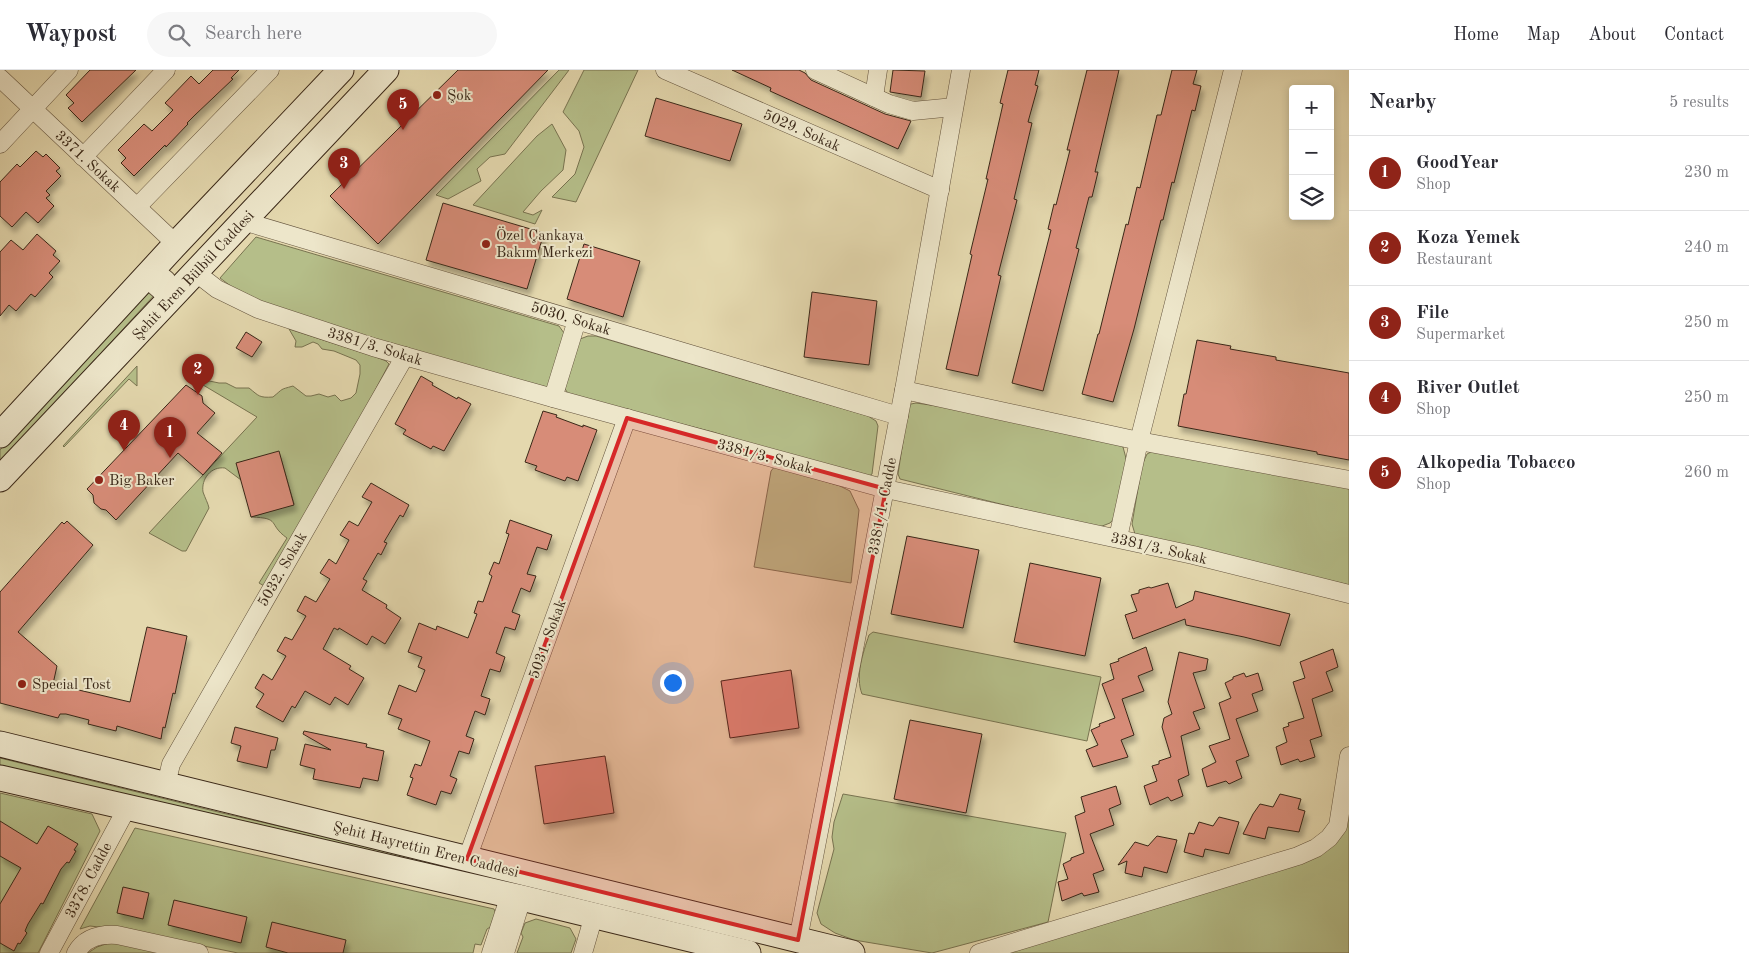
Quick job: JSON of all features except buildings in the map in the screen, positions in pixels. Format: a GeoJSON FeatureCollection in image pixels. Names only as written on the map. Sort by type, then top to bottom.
{"type":"FeatureCollection","features":[{"type":"Feature","properties":{"kind":"main road"},"geometry":{"type":"LineString","coordinates":[[0,435],[176,244],[341,70]]}},
{"type":"Feature","properties":{"kind":"main road","name":"Şehit Eren Bülbül Caddesi"},"geometry":{"type":"LineString","coordinates":[[0,479],[386,70]]}},
{"type":"Feature","properties":{"kind":"main road"},"geometry":{"type":"LineString","coordinates":[[176,244],[213,254]]}},
{"type":"Feature","properties":{"kind":"main road","name":"Şehit Hayrettin Eren Caddesi"},"geometry":{"type":"LineString","coordinates":[[0,744],[468,859],[740,952]]}},
{"type":"Feature","properties":{"kind":"main road","name":"Şehit Hayrettin Eren Caddesi"},"geometry":{"type":"LineString","coordinates":[[0,778],[516,896],[598,903],[798,940],[852,953]]}},
{"type":"Feature","properties":{"kind":"street"},"geometry":{"type":"LineString","coordinates":[[0,144],[69,70]]}},
{"type":"Feature","properties":{"kind":"street"},"geometry":{"type":"LineString","coordinates":[[83,157],[166,70]]}},
{"type":"Feature","properties":{"kind":"street"},"geometry":{"type":"LineString","coordinates":[[137,207],[270,70]]}},
{"type":"Feature","properties":{"kind":"street","name":"5029. Sokak"},"geometry":{"type":"LineString","coordinates":[[665,70],[940,190]]}},
{"type":"Feature","properties":{"kind":"street"},"geometry":{"type":"LineString","coordinates":[[815,70],[888,104],[913,111],[954,107]]}},
{"type":"Feature","properties":{"kind":"street"},"geometry":{"type":"LineString","coordinates":[[874,97],[878,70]]}},
{"type":"Feature","properties":{"kind":"street","name":"3381/1. Cadde"},"geometry":{"type":"LineString","coordinates":[[798,940],[886,489],[961,70]]}},
{"type":"Feature","properties":{"kind":"street"},"geometry":{"type":"LineString","coordinates":[[1118,538],[1139,441],[1233,70]]}},
{"type":"Feature","properties":{"kind":"street","name":"3371. Sokak"},"geometry":{"type":"LineString","coordinates":[[0,78],[176,244]]}},
{"type":"Feature","properties":{"kind":"street","name":"5030. Sokak"},"geometry":{"type":"LineString","coordinates":[[243,222],[898,416]]}},
{"type":"Feature","properties":{"kind":"street","name":"3381/3. Sokak"},"geometry":{"type":"LineString","coordinates":[[195,272],[217,289],[258,309],[372,347],[553,398],[886,489],[1193,555],[1349,594]]}},
{"type":"Feature","properties":{"kind":"street"},"geometry":{"type":"LineString","coordinates":[[553,398],[577,320]]}},
{"type":"Feature","properties":{"kind":"street","name":"5032. Sokak"},"geometry":{"type":"LineString","coordinates":[[166,785],[171,764],[405,356]]}},
{"type":"Feature","properties":{"kind":"street"},"geometry":{"type":"LineString","coordinates":[[904,390],[1139,441],[1349,480]]}},
{"type":"Feature","properties":{"kind":"street","name":"5031. Sokak"},"geometry":{"type":"LineString","coordinates":[[468,859],[626,418]]}},
{"type":"Feature","properties":{"kind":"street"},"geometry":{"type":"LineString","coordinates":[[979,953],[1298,856],[1316,848],[1329,838],[1338,826],[1349,756]]}},
{"type":"Feature","properties":{"kind":"street","name":"3378. Cadde"},"geometry":{"type":"LineString","coordinates":[[49,953],[127,808]]}},
{"type":"Feature","properties":{"kind":"street"},"geometry":{"type":"LineString","coordinates":[[491,953],[516,896]]}},
{"type":"Feature","properties":{"kind":"street"},"geometry":{"type":"LineString","coordinates":[[505,953],[516,896]]}},
{"type":"Feature","properties":{"kind":"street"},"geometry":{"type":"LineString","coordinates":[[582,953],[598,903]]}},
{"type":"Feature","properties":{"kind":"street"},"geometry":{"type":"LineString","coordinates":[[76,953],[84,942],[103,934],[117,935],[199,953]]}},
{"type":"Feature","properties":{"kind":"highlighted area"},"geometry":{"type":"Polygon","coordinates":[[[627,418],[886,489],[798,940],[467,859],[627,418]]]}},
{"type":"Feature","properties":{"kind":"green space"},"geometry":{"type":"Polygon","coordinates":[[[559,70],[569,70],[505,154],[490,157],[477,169],[481,181],[448,199],[436,195],[559,70]]]}},
{"type":"Feature","properties":{"kind":"green space"},"geometry":{"type":"Polygon","coordinates":[[[584,70],[638,70],[576,202],[552,197],[575,174],[584,147],[579,131],[563,112],[584,70]]]}},
{"type":"Feature","properties":{"kind":"green space"},"geometry":{"type":"Polygon","coordinates":[[[552,124],[566,150],[563,170],[523,212],[533,215],[542,210],[535,224],[473,205],[537,136],[552,124]]]}},
{"type":"Feature","properties":{"kind":"green space"},"geometry":{"type":"Polygon","coordinates":[[[256,237],[559,326],[564,333],[550,388],[377,343],[244,296],[220,278],[256,237]]]}},
{"type":"Feature","properties":{"kind":"green space"},"geometry":{"type":"Polygon","coordinates":[[[151,285],[158,291],[0,463],[0,450],[151,285]]]}},
{"type":"Feature","properties":{"kind":"green space"},"geometry":{"type":"Polygon","coordinates":[[[289,329],[376,357],[389,364],[336,464],[266,587],[259,583],[287,538],[271,520],[251,517],[294,504],[279,452],[237,463],[241,480],[225,468],[215,469],[208,474],[205,478],[203,492],[209,508],[186,551],[182,551],[149,533],[257,417],[193,379],[226,383],[236,388],[249,388],[262,397],[273,397],[282,390],[293,386],[306,396],[319,394],[328,397],[335,395],[341,401],[351,398],[356,393],[360,365],[356,360],[334,351],[322,349],[313,342],[302,347],[295,347],[296,341],[289,329]]]}},
{"type":"Feature","properties":{"kind":"green space"},"geometry":{"type":"Polygon","coordinates":[[[596,336],[868,416],[876,421],[878,426],[872,474],[865,479],[713,432],[570,396],[565,389],[568,367],[580,339],[596,336]]]}},
{"type":"Feature","properties":{"kind":"green space"},"geometry":{"type":"Polygon","coordinates":[[[137,366],[137,386],[129,379],[64,447],[63,446],[137,366]]]}},
{"type":"Feature","properties":{"kind":"green space"},"geometry":{"type":"Polygon","coordinates":[[[911,404],[951,408],[1116,443],[1123,447],[1127,462],[1118,514],[1110,523],[1097,528],[900,479],[898,474],[908,408],[911,404]]]}},
{"type":"Feature","properties":{"kind":"green space"},"geometry":{"type":"Polygon","coordinates":[[[1153,451],[1349,488],[1349,585],[1135,534],[1132,524],[1142,465],[1147,454],[1153,451]]]}},
{"type":"Feature","properties":{"kind":"green space"},"geometry":{"type":"Polygon","coordinates":[[[775,466],[840,486],[850,491],[859,510],[851,583],[754,567],[771,471],[775,466]]]}},
{"type":"Feature","properties":{"kind":"green space"},"geometry":{"type":"Polygon","coordinates":[[[873,632],[1101,677],[1087,741],[862,694],[859,680],[861,664],[869,635],[873,632]]]}},
{"type":"Feature","properties":{"kind":"green space"},"geometry":{"type":"Polygon","coordinates":[[[0,758],[222,813],[587,897],[585,905],[221,821],[0,765],[0,758]]]}},
{"type":"Feature","properties":{"kind":"green space"},"geometry":{"type":"Polygon","coordinates":[[[0,793],[92,814],[100,831],[38,953],[0,953],[0,793]]]}},
{"type":"Feature","properties":{"kind":"green space"},"geometry":{"type":"Polygon","coordinates":[[[843,794],[1066,833],[1048,922],[932,953],[854,940],[835,933],[821,924],[817,913],[834,849],[832,837],[834,822],[843,794]]]}},
{"type":"Feature","properties":{"kind":"green space"},"geometry":{"type":"Polygon","coordinates":[[[1349,810],[1349,953],[999,953],[1299,862],[1349,810]]]}},
{"type":"Feature","properties":{"kind":"green space"},"geometry":{"type":"Polygon","coordinates":[[[135,828],[494,909],[497,916],[494,925],[487,929],[481,945],[475,944],[473,953],[238,953],[125,930],[90,926],[80,929],[135,828]]]}},
{"type":"Feature","properties":{"kind":"green space"},"geometry":{"type":"Polygon","coordinates":[[[536,919],[570,928],[576,939],[571,953],[517,953],[523,937],[521,933],[525,923],[536,919]]]}},
{"type":"Feature","properties":{"kind":"green space"},"geometry":{"type":"Polygon","coordinates":[[[112,942],[168,953],[88,953],[97,947],[112,942]]]}},
{"type":"Feature","properties":{"kind":"place","name":"Şok"},"geometry":{"type":"Point","coordinates":[437,95]}},
{"type":"Feature","properties":{"kind":"place","name":"Alkopedia Tobacco"},"geometry":{"type":"Point","coordinates":[403,130]}},
{"type":"Feature","properties":{"kind":"place","name":"File"},"geometry":{"type":"Point","coordinates":[344,189]}},
{"type":"Feature","properties":{"kind":"place","name":"Özel Çankaya Bakım Merkezi"},"geometry":{"type":"Point","coordinates":[486,244]}},
{"type":"Feature","properties":{"kind":"place","name":"Koza Yemek"},"geometry":{"type":"Point","coordinates":[198,395]}},
{"type":"Feature","properties":{"kind":"place","name":"River Outlet"},"geometry":{"type":"Point","coordinates":[124,451]}},
{"type":"Feature","properties":{"kind":"place","name":"GoodYear"},"geometry":{"type":"Point","coordinates":[170,458]}},
{"type":"Feature","properties":{"kind":"place","name":"Big Baker"},"geometry":{"type":"Point","coordinates":[99,480]}},
{"type":"Feature","properties":{"kind":"place","name":"Special Tost"},"geometry":{"type":"Point","coordinates":[22,684]}}]}
